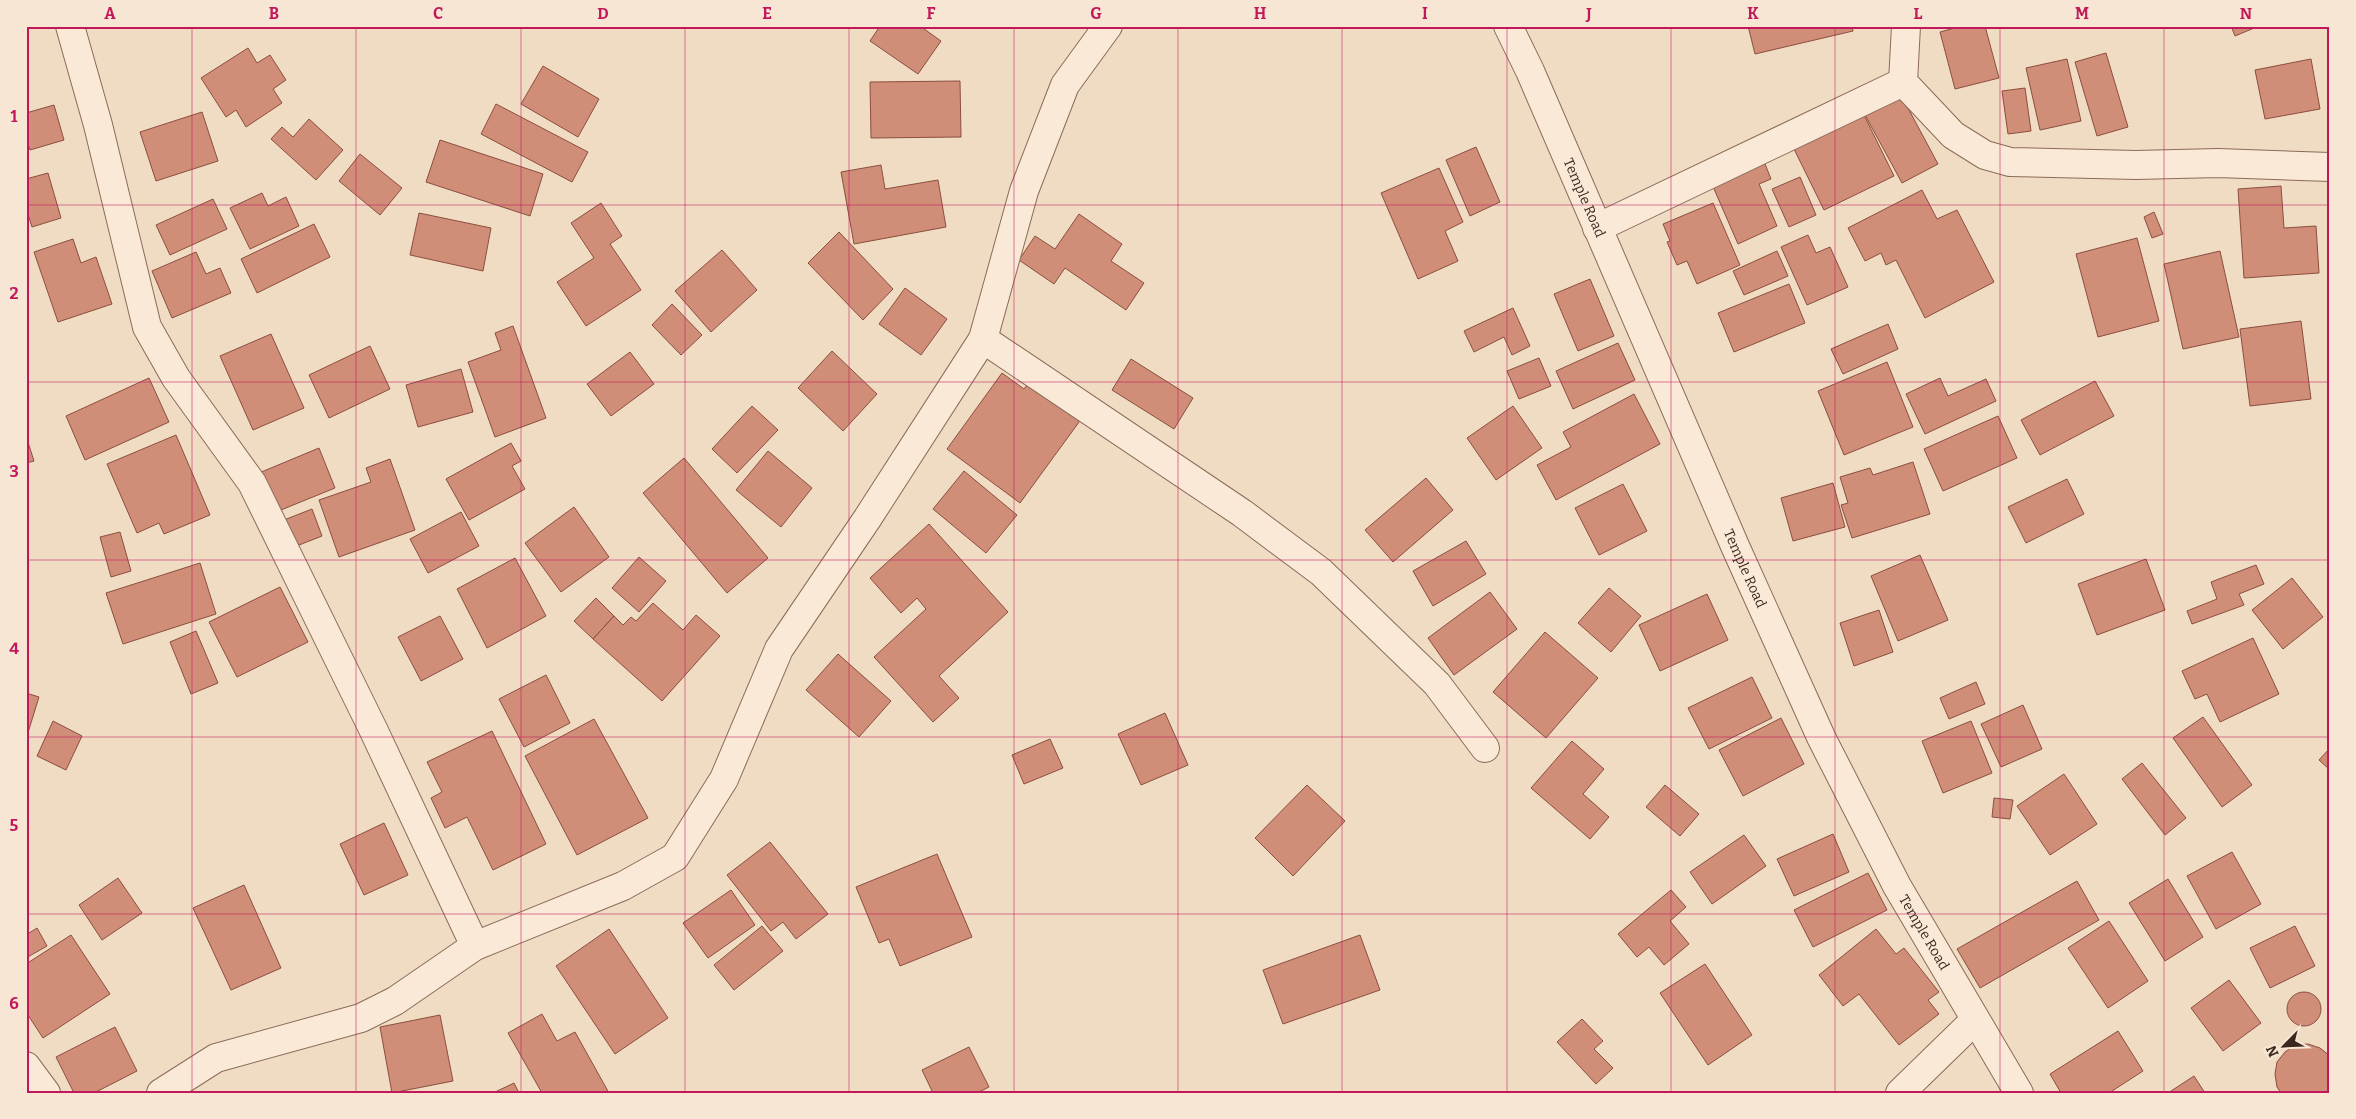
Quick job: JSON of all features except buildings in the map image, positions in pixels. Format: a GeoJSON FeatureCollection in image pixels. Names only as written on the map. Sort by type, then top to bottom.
{"type":"FeatureCollection","features":[{"type":"Feature","properties":{"kind":"street"},"geometry":{"type":"LineString","coordinates":[[70,26],[98,125],[147,327],[176,378],[252,483],[373,729],[475,946]]}},
{"type":"Feature","properties":{"kind":"street"},"geometry":{"type":"LineString","coordinates":[[161,1093],[216,1058],[361,1018],[395,1001],[475,946],[623,886],[675,857],[724,779],[778,649],[867,519],[983,339],[1024,190],[1065,85],[1108,26]]}},
{"type":"Feature","properties":{"kind":"street","name":"Temple Road"},"geometry":{"type":"LineString","coordinates":[[1508,26],[1530,71],[1739,555],[1821,737],[1897,886],[2019,1093]]}},
{"type":"Feature","properties":{"kind":"street"},"geometry":{"type":"LineString","coordinates":[[1906,26],[1902,82],[1953,135],[1985,155],[2010,162],[2136,165],[2218,163],[2330,167]]}},
{"type":"Feature","properties":{"kind":"street"},"geometry":{"type":"LineString","coordinates":[[1598,228],[1902,82]]}},
{"type":"Feature","properties":{"kind":"street"},"geometry":{"type":"LineString","coordinates":[[983,339],[1242,513],[1321,572],[1437,684],[1485,748]]}},
{"type":"Feature","properties":{"kind":"street"},"geometry":{"type":"LineString","coordinates":[[1900,1093],[1976,1020]]}},
{"type":"Feature","properties":{"kind":"street"},"geometry":{"type":"LineString","coordinates":[[26,1066],[46,1093]]}}]}
